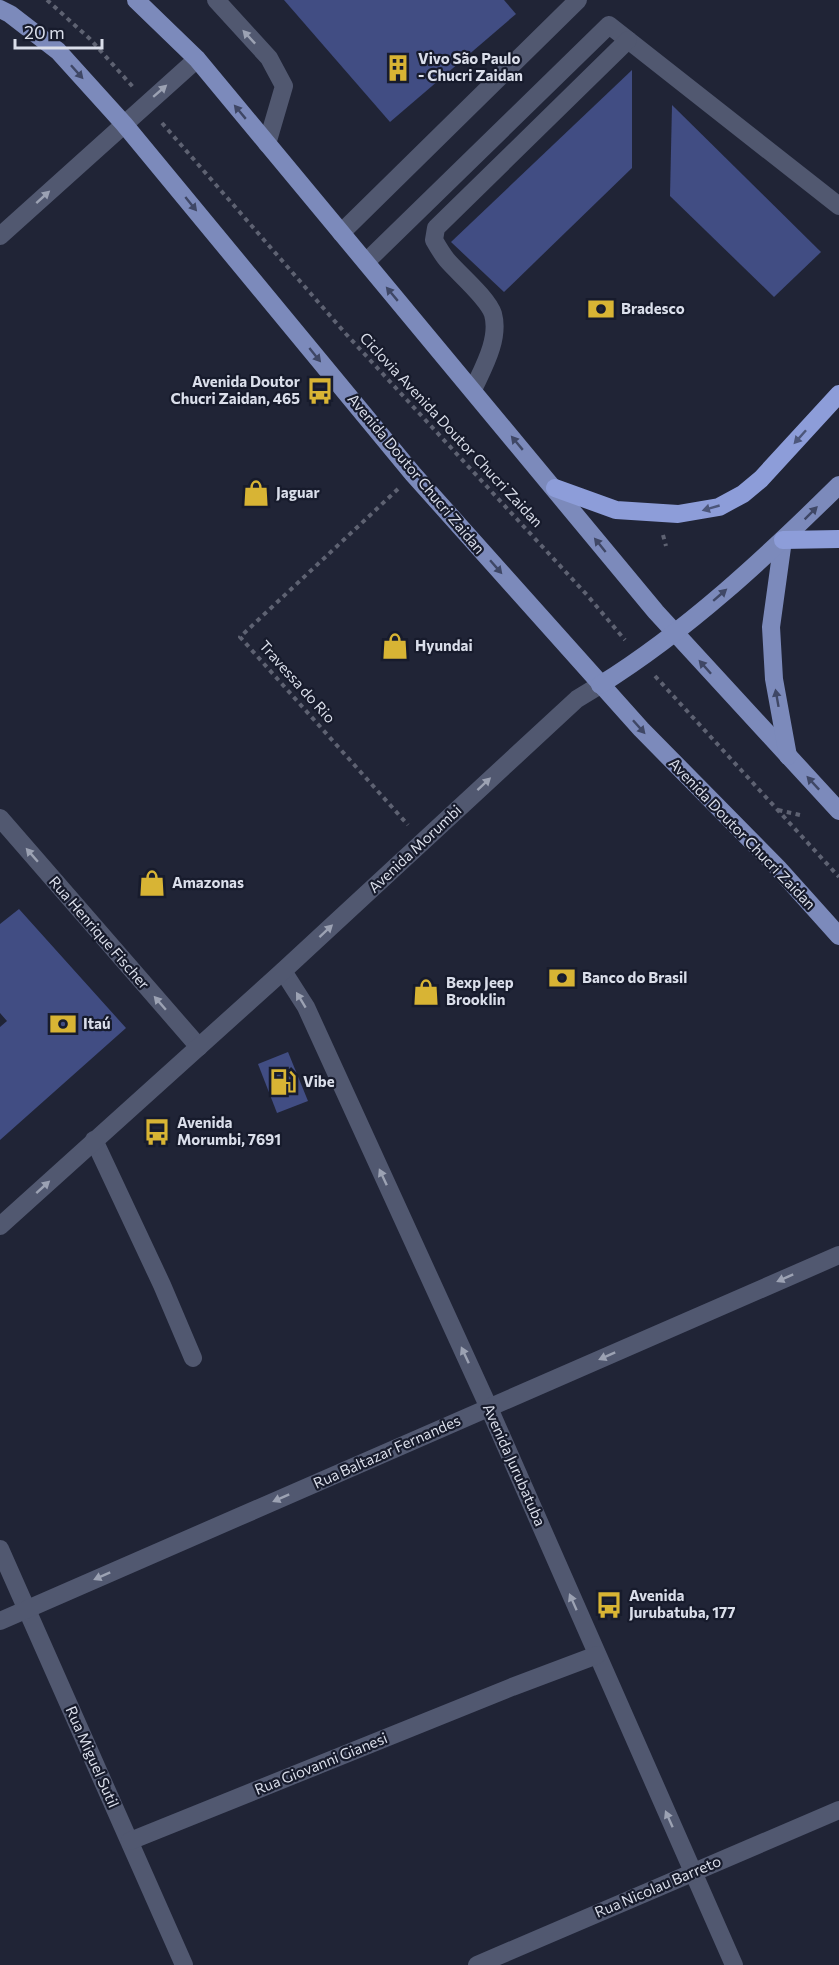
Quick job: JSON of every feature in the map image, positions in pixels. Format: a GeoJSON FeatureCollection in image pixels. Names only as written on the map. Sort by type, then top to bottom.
{"type":"FeatureCollection","features":[{"type":"Feature","properties":{"kind":"highway"},"geometry":{"type":"LineString","coordinates":[[555,488],[616,510],[678,514],[718,507],[743,494],[761,479],[839,394]]}},
{"type":"Feature","properties":{"kind":"highway"},"geometry":{"type":"LineString","coordinates":[[783,540],[839,539]]}},
{"type":"Feature","properties":{"kind":"main road"},"geometry":{"type":"LineString","coordinates":[[136,0],[197,59],[555,488],[617,566],[675,633],[839,811]]}},
{"type":"Feature","properties":{"kind":"main road","name":"Avenida Doutor Chucri Zaidan"},"geometry":{"type":"LineString","coordinates":[[0,9],[10,14],[58,51],[124,123],[414,474],[600,685],[778,868],[839,936]]}},
{"type":"Feature","properties":{"kind":"main road","name":"Avenida Morumbi"},"geometry":{"type":"LineString","coordinates":[[600,685],[675,633],[783,540],[839,485]]}},
{"type":"Feature","properties":{"kind":"main road"},"geometry":{"type":"LineString","coordinates":[[783,540],[771,627],[774,679],[788,756]]}},
{"type":"Feature","properties":{"kind":"street"},"geometry":{"type":"LineString","coordinates":[[216,0],[269,58],[284,86],[267,144]]}},
{"type":"Feature","properties":{"kind":"street"},"geometry":{"type":"LineString","coordinates":[[341,232],[578,0]]}},
{"type":"Feature","properties":{"kind":"street"},"geometry":{"type":"LineString","coordinates":[[366,262],[609,26],[839,206]]}},
{"type":"Feature","properties":{"kind":"street"},"geometry":{"type":"LineString","coordinates":[[473,390],[488,358],[494,331],[493,312],[466,277],[447,260],[434,240],[436,228],[628,40]]}},
{"type":"Feature","properties":{"kind":"street"},"geometry":{"type":"LineString","coordinates":[[0,236],[197,59]]}},
{"type":"Feature","properties":{"kind":"street","name":"Avenida Morumbi"},"geometry":{"type":"LineString","coordinates":[[0,1226],[283,971],[577,699],[600,685]]}},
{"type":"Feature","properties":{"kind":"street","name":"Rua Henrique Fischer"},"geometry":{"type":"LineString","coordinates":[[0,818],[199,1047]]}},
{"type":"Feature","properties":{"kind":"street","name":"Avenida Jurubatuba"},"geometry":{"type":"LineString","coordinates":[[283,971],[306,1007],[489,1408],[734,1965]]}},
{"type":"Feature","properties":{"kind":"street"},"geometry":{"type":"LineString","coordinates":[[94,1140],[162,1285],[193,1358]]}},
{"type":"Feature","properties":{"kind":"street","name":"Rua Baltazar Fernandes"},"geometry":{"type":"LineString","coordinates":[[0,1621],[839,1255]]}},
{"type":"Feature","properties":{"kind":"street","name":"Rua Miguel Sutil"},"geometry":{"type":"LineString","coordinates":[[0,1549],[184,1965]]}},
{"type":"Feature","properties":{"kind":"street","name":"Rua Giovanni Gianesi"},"geometry":{"type":"LineString","coordinates":[[130,1841],[597,1655]]}},
{"type":"Feature","properties":{"kind":"street","name":"Rua Nicolau Barreto"},"geometry":{"type":"LineString","coordinates":[[477,1965],[839,1810]]}},
{"type":"Feature","properties":{"kind":"path","name":"Ciclovia Avenida Doutor Chucri Zaidan"},"geometry":{"type":"LineString","coordinates":[[47,0],[90,39],[346,334],[586,595],[640,659],[839,877]]}},
{"type":"Feature","properties":{"kind":"path","name":"Travessa do Rio"},"geometry":{"type":"LineString","coordinates":[[414,474],[240,637],[423,841]]}},
{"type":"Feature","properties":{"kind":"path"},"geometry":{"type":"LineString","coordinates":[[777,809],[800,815]]}},
{"type":"Feature","properties":{"kind":"building","name":"Vivo São Paulo - Chucri Zaidan"},"geometry":{"type":"Polygon","coordinates":[[[284,0],[504,0],[516,14],[390,122],[284,0]]]}},
{"type":"Feature","properties":{"kind":"building"},"geometry":{"type":"Polygon","coordinates":[[[632,70],[632,168],[504,292],[451,242],[632,70]]]}},
{"type":"Feature","properties":{"kind":"building"},"geometry":{"type":"Polygon","coordinates":[[[672,105],[821,252],[774,297],[670,196],[672,105]]]}},
{"type":"Feature","properties":{"kind":"building","name":"Itaú"},"geometry":{"type":"Polygon","coordinates":[[[19,909],[126,1028],[0,1140],[0,1027],[7,1021],[0,1013],[0,924],[19,909]]]}},
{"type":"Feature","properties":{"kind":"building","name":"Vibe"},"geometry":{"type":"Polygon","coordinates":[[[288,1052],[308,1101],[277,1113],[258,1064],[288,1052]]]}},
{"type":"Feature","properties":{"kind":"place","name":"Vivo São Paulo - Chucri Zaidan"},"geometry":{"type":"Point","coordinates":[398,68]}},
{"type":"Feature","properties":{"kind":"place","name":"Bradesco"},"geometry":{"type":"Point","coordinates":[601,309]}},
{"type":"Feature","properties":{"kind":"place","name":"Avenida Doutor Chucri Zaidan, 465"},"geometry":{"type":"Point","coordinates":[320,391]}},
{"type":"Feature","properties":{"kind":"place","name":"Jaguar"},"geometry":{"type":"Point","coordinates":[256,493]}},
{"type":"Feature","properties":{"kind":"place","name":"Hyundai"},"geometry":{"type":"Point","coordinates":[395,646]}},
{"type":"Feature","properties":{"kind":"place","name":"Amazonas"},"geometry":{"type":"Point","coordinates":[152,883]}},
{"type":"Feature","properties":{"kind":"place","name":"Banco do Brasil"},"geometry":{"type":"Point","coordinates":[562,978]}},
{"type":"Feature","properties":{"kind":"place","name":"Bexp Jeep Brooklin"},"geometry":{"type":"Point","coordinates":[426,992]}},
{"type":"Feature","properties":{"kind":"place","name":"Itaú"},"geometry":{"type":"Point","coordinates":[63,1024]}},
{"type":"Feature","properties":{"kind":"place","name":"Vibe"},"geometry":{"type":"Point","coordinates":[283,1082]}},
{"type":"Feature","properties":{"kind":"place","name":"Avenida Morumbi, 7691"},"geometry":{"type":"Point","coordinates":[157,1132]}},
{"type":"Feature","properties":{"kind":"place","name":"Avenida Jurubatuba, 177"},"geometry":{"type":"Point","coordinates":[609,1605]}}]}
